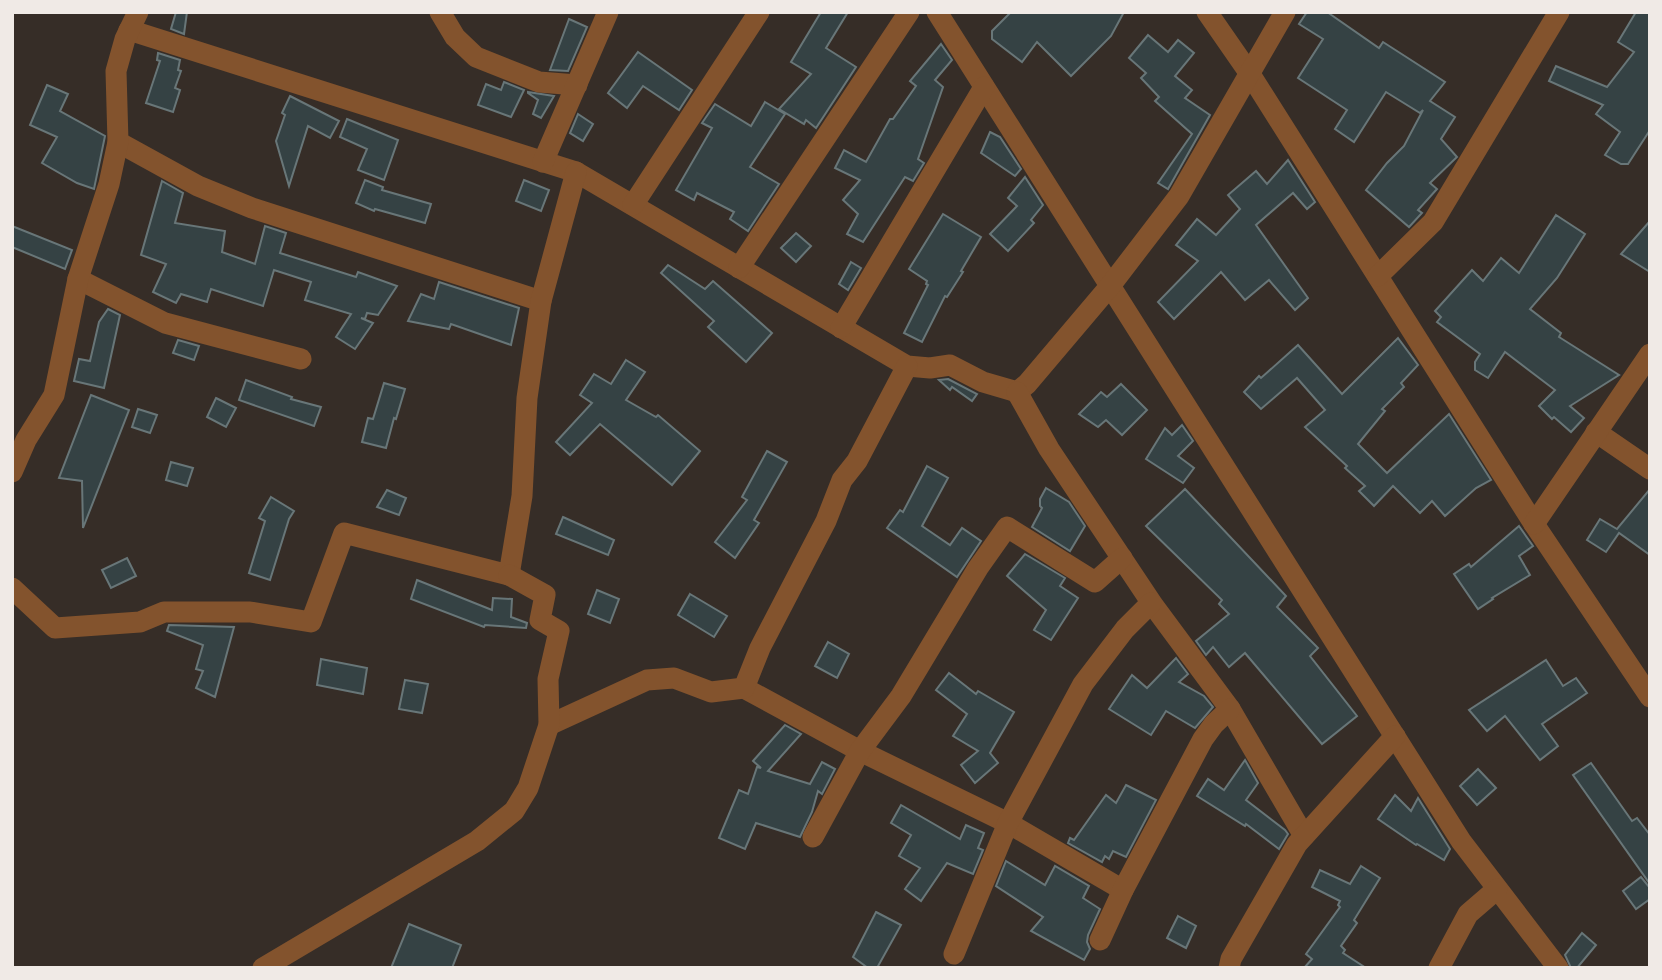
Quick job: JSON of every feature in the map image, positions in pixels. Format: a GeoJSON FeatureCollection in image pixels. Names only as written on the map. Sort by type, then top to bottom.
{"type":"FeatureCollection","features":[{"type":"Feature","properties":{"kind":"street"},"geometry":{"type":"LineString","coordinates":[[440,12],[455,37],[476,57],[539,82],[577,85]]}},
{"type":"Feature","properties":{"kind":"street"},"geometry":{"type":"LineString","coordinates":[[543,162],[608,12]]}},
{"type":"Feature","properties":{"kind":"street"},"geometry":{"type":"LineString","coordinates":[[633,205],[759,12]]}},
{"type":"Feature","properties":{"kind":"street"},"geometry":{"type":"LineString","coordinates":[[739,268],[909,12]]}},
{"type":"Feature","properties":{"kind":"street"},"geometry":{"type":"LineString","coordinates":[[937,12],[1461,841],[1558,968]]}},
{"type":"Feature","properties":{"kind":"street"},"geometry":{"type":"LineString","coordinates":[[1207,12],[1250,74],[1534,524],[1650,698]]}},
{"type":"Feature","properties":{"kind":"street"},"geometry":{"type":"LineString","coordinates":[[1017,392],[1027,384],[1110,286],[1179,196],[1285,12]]}},
{"type":"Feature","properties":{"kind":"street"},"geometry":{"type":"LineString","coordinates":[[1378,276],[1433,222],[1559,12]]}},
{"type":"Feature","properties":{"kind":"street"},"geometry":{"type":"LineString","coordinates":[[12,472],[26,440],[54,395],[78,279],[109,184],[118,142],[116,71],[134,21],[576,172],[906,366],[930,368],[950,365],[983,382],[1017,392],[1049,449],[1152,603],[1230,709],[1304,836]]}},
{"type":"Feature","properties":{"kind":"street"},"geometry":{"type":"LineString","coordinates":[[841,328],[984,87]]}},
{"type":"Feature","properties":{"kind":"street"},"geometry":{"type":"LineString","coordinates":[[118,142],[198,186],[252,208],[541,301]]}},
{"type":"Feature","properties":{"kind":"street"},"geometry":{"type":"LineString","coordinates":[[509,575],[522,496],[527,398],[541,301],[576,172]]}},
{"type":"Feature","properties":{"kind":"street"},"geometry":{"type":"LineString","coordinates":[[78,279],[165,323],[301,359]]}},
{"type":"Feature","properties":{"kind":"street"},"geometry":{"type":"LineString","coordinates":[[1534,524],[1650,354]]}},
{"type":"Feature","properties":{"kind":"street"},"geometry":{"type":"LineString","coordinates":[[744,688],[760,648],[826,521],[842,480],[857,461],[906,366]]}},
{"type":"Feature","properties":{"kind":"street"},"geometry":{"type":"LineString","coordinates":[[1596,432],[1650,469]]}},
{"type":"Feature","properties":{"kind":"street"},"geometry":{"type":"LineString","coordinates":[[813,837],[860,751],[901,696],[978,568],[1007,527],[1095,582],[1122,558]]}},
{"type":"Feature","properties":{"kind":"street"},"geometry":{"type":"LineString","coordinates":[[12,589],[55,628],[140,622],[164,612],[250,612],[311,622],[344,533],[509,575],[545,595],[540,620],[559,631],[548,679],[549,725],[528,788],[514,811],[477,841],[263,968]]}},
{"type":"Feature","properties":{"kind":"street"},"geometry":{"type":"LineString","coordinates":[[954,954],[1008,823],[1083,684],[1125,629],[1152,603]]}},
{"type":"Feature","properties":{"kind":"street"},"geometry":{"type":"LineString","coordinates":[[549,725],[647,680],[674,678],[711,692],[744,688],[860,751],[1008,823],[1124,890]]}},
{"type":"Feature","properties":{"kind":"street"},"geometry":{"type":"LineString","coordinates":[[1100,940],[1203,739],[1230,709]]}},
{"type":"Feature","properties":{"kind":"street"},"geometry":{"type":"LineString","coordinates":[[1229,968],[1231,959],[1297,844],[1395,736]]}},
{"type":"Feature","properties":{"kind":"street"},"geometry":{"type":"LineString","coordinates":[[1439,968],[1468,914],[1497,889]]}},
{"type":"Feature","properties":{"kind":"building"},"geometry":{"type":"Polygon","coordinates":[[[176,12],[187,12],[184,34],[171,29],[176,12]]]}},
{"type":"Feature","properties":{"kind":"building"},"geometry":{"type":"Polygon","coordinates":[[[821,12],[848,12],[826,48],[856,67],[816,128],[806,120],[804,124],[779,109],[811,74],[791,62],[821,12]]]}},
{"type":"Feature","properties":{"kind":"building"},"geometry":{"type":"Polygon","coordinates":[[[1011,12],[1124,12],[1111,36],[1071,76],[1037,42],[1022,62],[992,39],[992,31],[1011,12]]]}},
{"type":"Feature","properties":{"kind":"building"},"geometry":{"type":"Polygon","coordinates":[[[1307,12],[1327,12],[1379,48],[1383,42],[1445,82],[1430,101],[1455,117],[1441,139],[1457,157],[1430,183],[1437,189],[1418,210],[1422,213],[1409,227],[1366,190],[1404,146],[1423,110],[1420,113],[1386,92],[1354,142],[1335,129],[1347,110],[1298,78],[1323,39],[1299,24],[1307,12]]]}},
{"type":"Feature","properties":{"kind":"building"},"geometry":{"type":"Polygon","coordinates":[[[1636,12],[1650,12],[1650,130],[1628,164],[1621,164],[1605,155],[1620,132],[1596,114],[1603,105],[1549,81],[1556,66],[1607,87],[1634,52],[1618,42],[1636,12]]]}},
{"type":"Feature","properties":{"kind":"building"},"geometry":{"type":"Polygon","coordinates":[[[569,19],[587,27],[568,71],[550,70],[569,19]]]}},
{"type":"Feature","properties":{"kind":"building"},"geometry":{"type":"Polygon","coordinates":[[[1148,35],[1168,52],[1178,40],[1194,53],[1175,76],[1192,90],[1185,98],[1210,115],[1168,189],[1158,183],[1192,134],[1155,101],[1159,97],[1141,78],[1146,73],[1129,58],[1148,35]]]}},
{"type":"Feature","properties":{"kind":"building"},"geometry":{"type":"Polygon","coordinates":[[[941,44],[952,60],[935,80],[943,87],[918,159],[924,163],[913,181],[905,177],[863,242],[847,234],[858,214],[843,200],[860,180],[835,168],[844,150],[866,162],[890,119],[893,119],[916,86],[910,81],[941,44]]]}},
{"type":"Feature","properties":{"kind":"building"},"geometry":{"type":"Polygon","coordinates":[[[638,52],[692,90],[679,110],[643,86],[627,108],[608,93],[638,52]]]}},
{"type":"Feature","properties":{"kind":"building"},"geometry":{"type":"Polygon","coordinates":[[[158,53],[180,60],[178,70],[181,71],[175,88],[180,90],[173,112],[146,103],[160,61],[157,60],[158,53]]]}},
{"type":"Feature","properties":{"kind":"building"},"geometry":{"type":"Polygon","coordinates":[[[504,82],[524,90],[511,117],[478,105],[486,84],[501,90],[504,82]]]}},
{"type":"Feature","properties":{"kind":"building"},"geometry":{"type":"Polygon","coordinates":[[[47,85],[68,94],[60,111],[105,136],[94,189],[77,183],[42,163],[57,137],[30,125],[47,85]]]}},
{"type":"Feature","properties":{"kind":"building"},"geometry":{"type":"Polygon","coordinates":[[[528,92],[554,96],[541,118],[533,114],[538,100],[528,92]]]}},
{"type":"Feature","properties":{"kind":"building"},"geometry":{"type":"Polygon","coordinates":[[[290,96],[339,121],[330,138],[308,126],[289,186],[276,141],[285,115],[282,113],[290,96]]]}},
{"type":"Feature","properties":{"kind":"building"},"geometry":{"type":"Polygon","coordinates":[[[765,102],[785,114],[750,167],[779,184],[748,231],[730,219],[734,212],[697,193],[694,200],[676,190],[712,128],[702,123],[715,104],[751,126],[765,102]]]}},
{"type":"Feature","properties":{"kind":"building"},"geometry":{"type":"Polygon","coordinates":[[[578,114],[593,124],[583,141],[570,133],[578,114]]]}},
{"type":"Feature","properties":{"kind":"building"},"geometry":{"type":"Polygon","coordinates":[[[347,119],[398,140],[384,180],[358,170],[367,149],[340,137],[347,119]]]}},
{"type":"Feature","properties":{"kind":"building"},"geometry":{"type":"Polygon","coordinates":[[[990,132],[1000,137],[1021,169],[1015,176],[981,153],[990,132]]]}},
{"type":"Feature","properties":{"kind":"building"},"geometry":{"type":"Polygon","coordinates":[[[1288,160],[1315,202],[1307,209],[1293,193],[1256,225],[1308,298],[1295,310],[1269,280],[1245,300],[1221,272],[1174,319],[1158,302],[1198,261],[1176,245],[1197,219],[1216,235],[1240,209],[1228,195],[1256,171],[1267,184],[1288,160]]]}},
{"type":"Feature","properties":{"kind":"building"},"geometry":{"type":"Polygon","coordinates":[[[1025,177],[1043,205],[1031,220],[1034,223],[1008,251],[990,234],[1017,206],[1008,198],[1025,177]]]}},
{"type":"Feature","properties":{"kind":"building"},"geometry":{"type":"Polygon","coordinates":[[[365,180],[383,187],[382,190],[431,204],[425,223],[375,209],[374,211],[356,203],[365,180]]]}},
{"type":"Feature","properties":{"kind":"building"},"geometry":{"type":"Polygon","coordinates":[[[524,180],[549,190],[541,211],[516,201],[524,180]]]}},
{"type":"Feature","properties":{"kind":"building"},"geometry":{"type":"Polygon","coordinates":[[[162,181],[183,193],[175,223],[225,231],[222,252],[255,264],[265,226],[286,233],[280,253],[356,277],[358,272],[397,286],[378,315],[367,313],[365,319],[361,318],[373,323],[355,349],[336,337],[351,314],[305,300],[311,282],[274,270],[263,306],[211,289],[207,302],[181,294],[176,303],[153,292],[166,264],[141,255],[162,181]]]}},
{"type":"Feature","properties":{"kind":"building"},"geometry":{"type":"Polygon","coordinates":[[[943,214],[981,237],[961,271],[963,272],[947,297],[945,296],[922,342],[904,333],[928,285],[927,281],[909,269],[943,214]]]}},
{"type":"Feature","properties":{"kind":"building"},"geometry":{"type":"Polygon","coordinates":[[[1556,215],[1585,234],[1557,278],[1530,309],[1561,333],[1559,337],[1619,375],[1570,406],[1584,418],[1571,432],[1539,406],[1555,390],[1505,352],[1488,378],[1475,370],[1475,362],[1480,354],[1437,322],[1441,317],[1435,311],[1472,270],[1483,281],[1501,258],[1519,273],[1556,215]]]}},
{"type":"Feature","properties":{"kind":"building"},"geometry":{"type":"Polygon","coordinates":[[[1650,221],[1650,272],[1621,254],[1650,221]]]}},
{"type":"Feature","properties":{"kind":"building"},"geometry":{"type":"Polygon","coordinates":[[[12,226],[72,250],[65,269],[12,247],[12,226]]]}},
{"type":"Feature","properties":{"kind":"building"},"geometry":{"type":"Polygon","coordinates":[[[796,233],[811,246],[796,262],[781,248],[796,233]]]}},
{"type":"Feature","properties":{"kind":"building"},"geometry":{"type":"Polygon","coordinates":[[[851,262],[861,268],[848,290],[839,284],[851,262]]]}},
{"type":"Feature","properties":{"kind":"building"},"geometry":{"type":"Polygon","coordinates":[[[668,265],[705,289],[713,281],[772,333],[746,362],[708,327],[714,321],[661,273],[668,265]]]}},
{"type":"Feature","properties":{"kind":"building"},"geometry":{"type":"Polygon","coordinates":[[[439,282],[519,308],[511,345],[451,324],[449,329],[408,321],[421,294],[434,299],[439,282]]]}},
{"type":"Feature","properties":{"kind":"building"},"geometry":{"type":"Polygon","coordinates":[[[108,309],[120,315],[104,388],[74,381],[79,359],[90,361],[99,322],[108,309]]]}},
{"type":"Feature","properties":{"kind":"building"},"geometry":{"type":"Polygon","coordinates":[[[1398,338],[1418,365],[1401,383],[1404,387],[1382,409],[1385,411],[1358,444],[1387,473],[1449,414],[1491,480],[1476,488],[1445,516],[1432,501],[1420,513],[1393,486],[1374,506],[1359,491],[1365,486],[1305,427],[1325,410],[1297,378],[1261,409],[1244,392],[1259,376],[1261,378],[1298,345],[1342,394],[1398,338]]]}},
{"type":"Feature","properties":{"kind":"building"},"geometry":{"type":"Polygon","coordinates":[[[178,340],[199,346],[194,360],[173,353],[178,340]]]}},
{"type":"Feature","properties":{"kind":"building"},"geometry":{"type":"Polygon","coordinates":[[[626,360],[645,372],[626,400],[656,417],[658,415],[700,451],[672,485],[600,424],[570,455],[556,442],[592,403],[580,395],[594,374],[611,384],[626,360]]]}},
{"type":"Feature","properties":{"kind":"building"},"geometry":{"type":"Polygon","coordinates":[[[948,379],[977,394],[972,401],[952,387],[950,390],[939,380],[948,379]]]}},
{"type":"Feature","properties":{"kind":"building"},"geometry":{"type":"Polygon","coordinates":[[[246,380],[292,397],[291,399],[321,407],[314,426],[239,400],[246,380]]]}},
{"type":"Feature","properties":{"kind":"building"},"geometry":{"type":"Polygon","coordinates":[[[384,383],[405,389],[386,448],[362,442],[368,418],[373,419],[384,383]]]}},
{"type":"Feature","properties":{"kind":"building"},"geometry":{"type":"Polygon","coordinates":[[[1121,384],[1147,410],[1122,435],[1106,420],[1098,427],[1079,414],[1101,392],[1107,397],[1121,384]]]}},
{"type":"Feature","properties":{"kind":"building"},"geometry":{"type":"Polygon","coordinates":[[[91,395],[129,410],[83,528],[82,481],[59,478],[91,395]]]}},
{"type":"Feature","properties":{"kind":"building"},"geometry":{"type":"Polygon","coordinates":[[[216,398],[236,408],[226,427],[207,417],[216,398]]]}},
{"type":"Feature","properties":{"kind":"building"},"geometry":{"type":"Polygon","coordinates":[[[138,409],[157,415],[150,433],[132,427],[138,409]]]}},
{"type":"Feature","properties":{"kind":"building"},"geometry":{"type":"Polygon","coordinates":[[[1182,425],[1193,441],[1178,456],[1194,468],[1183,483],[1146,459],[1165,428],[1172,435],[1182,425]]]}},
{"type":"Feature","properties":{"kind":"building"},"geometry":{"type":"Polygon","coordinates":[[[767,451],[787,462],[754,520],[759,523],[735,558],[715,542],[747,500],[742,497],[767,451]]]}},
{"type":"Feature","properties":{"kind":"building"},"geometry":{"type":"Polygon","coordinates":[[[171,462],[193,468],[187,486],[166,480],[171,462]]]}},
{"type":"Feature","properties":{"kind":"building"},"geometry":{"type":"Polygon","coordinates":[[[927,466],[948,478],[922,526],[950,545],[962,528],[981,541],[957,577],[887,528],[900,510],[903,512],[927,466]]]}},
{"type":"Feature","properties":{"kind":"building"},"geometry":{"type":"Polygon","coordinates":[[[1046,488],[1069,502],[1085,526],[1070,551],[1032,527],[1042,508],[1040,499],[1046,488]]]}},
{"type":"Feature","properties":{"kind":"building"},"geometry":{"type":"Polygon","coordinates":[[[1185,489],[1286,596],[1277,607],[1318,648],[1310,656],[1357,716],[1322,744],[1245,653],[1229,667],[1213,647],[1206,655],[1196,641],[1229,614],[1219,604],[1222,600],[1146,526],[1185,489]]]}},
{"type":"Feature","properties":{"kind":"building"},"geometry":{"type":"Polygon","coordinates":[[[1650,489],[1650,555],[1619,533],[1606,552],[1587,540],[1600,519],[1617,529],[1650,489]]]}},
{"type":"Feature","properties":{"kind":"building"},"geometry":{"type":"Polygon","coordinates":[[[387,490],[406,498],[399,515],[377,507],[387,490]]]}},
{"type":"Feature","properties":{"kind":"building"},"geometry":{"type":"Polygon","coordinates":[[[271,497],[294,511],[270,580],[249,573],[265,521],[259,518],[271,497]]]}},
{"type":"Feature","properties":{"kind":"building"},"geometry":{"type":"Polygon","coordinates":[[[563,517],[614,540],[608,555],[556,534],[563,517]]]}},
{"type":"Feature","properties":{"kind":"building"},"geometry":{"type":"Polygon","coordinates":[[[1519,526],[1533,546],[1519,556],[1530,575],[1478,609],[1454,574],[1469,564],[1471,567],[1519,526]]]}},
{"type":"Feature","properties":{"kind":"building"},"geometry":{"type":"Polygon","coordinates":[[[1025,554],[1065,578],[1060,586],[1078,598],[1051,640],[1034,630],[1046,610],[1007,576],[1025,554]]]}},
{"type":"Feature","properties":{"kind":"building"},"geometry":{"type":"Polygon","coordinates":[[[127,558],[136,576],[111,588],[102,570],[127,558]]]}},
{"type":"Feature","properties":{"kind":"building"},"geometry":{"type":"Polygon","coordinates":[[[417,580],[492,610],[493,598],[512,599],[511,617],[527,623],[526,628],[484,627],[411,599],[417,580]]]}},
{"type":"Feature","properties":{"kind":"building"},"geometry":{"type":"Polygon","coordinates":[[[597,590],[619,599],[610,623],[588,614],[597,590]]]}},
{"type":"Feature","properties":{"kind":"building"},"geometry":{"type":"Polygon","coordinates":[[[690,594],[727,616],[714,637],[678,615],[690,594]]]}},
{"type":"Feature","properties":{"kind":"building"},"geometry":{"type":"Polygon","coordinates":[[[169,625],[234,627],[215,697],[196,688],[203,671],[196,669],[203,645],[167,631],[169,625]]]}},
{"type":"Feature","properties":{"kind":"building"},"geometry":{"type":"Polygon","coordinates":[[[828,642],[849,654],[837,678],[815,666],[828,642]]]}},
{"type":"Feature","properties":{"kind":"building"},"geometry":{"type":"Polygon","coordinates":[[[1176,658],[1188,674],[1179,682],[1204,696],[1213,707],[1195,728],[1166,711],[1151,735],[1109,709],[1132,675],[1147,688],[1176,658]]]}},
{"type":"Feature","properties":{"kind":"building"},"geometry":{"type":"Polygon","coordinates":[[[321,659],[367,668],[363,694],[317,685],[321,659]]]}},
{"type":"Feature","properties":{"kind":"building"},"geometry":{"type":"Polygon","coordinates":[[[1546,660],[1563,686],[1576,678],[1587,693],[1542,724],[1558,746],[1540,760],[1505,716],[1487,731],[1469,710],[1546,660]]]}},
{"type":"Feature","properties":{"kind":"building"},"geometry":{"type":"Polygon","coordinates":[[[949,673],[976,694],[978,691],[1014,712],[990,753],[998,763],[975,783],[961,765],[978,751],[953,736],[967,714],[936,690],[949,673]]]}},
{"type":"Feature","properties":{"kind":"building"},"geometry":{"type":"Polygon","coordinates":[[[405,680],[428,684],[422,713],[399,709],[405,680]]]}},
{"type":"Feature","properties":{"kind":"building"},"geometry":{"type":"Polygon","coordinates":[[[785,725],[801,734],[768,771],[810,784],[822,762],[835,769],[822,794],[818,791],[800,837],[756,823],[745,849],[719,838],[739,790],[748,794],[757,767],[761,768],[753,761],[785,725]]]}},
{"type":"Feature","properties":{"kind":"building"},"geometry":{"type":"Polygon","coordinates":[[[1245,760],[1258,783],[1246,800],[1288,834],[1279,849],[1246,824],[1245,826],[1197,796],[1208,779],[1224,790],[1245,760]]]}},
{"type":"Feature","properties":{"kind":"building"},"geometry":{"type":"Polygon","coordinates":[[[1591,763],[1632,821],[1637,818],[1650,835],[1650,884],[1573,775],[1591,763]]]}},
{"type":"Feature","properties":{"kind":"building"},"geometry":{"type":"Polygon","coordinates":[[[1478,769],[1496,788],[1477,805],[1460,786],[1478,769]]]}},
{"type":"Feature","properties":{"kind":"building"},"geometry":{"type":"Polygon","coordinates":[[[1126,785],[1156,800],[1126,857],[1113,851],[1109,859],[1105,856],[1102,862],[1068,843],[1070,838],[1074,840],[1106,795],[1116,803],[1126,785]]]}},
{"type":"Feature","properties":{"kind":"building"},"geometry":{"type":"Polygon","coordinates":[[[1395,795],[1411,811],[1418,798],[1450,849],[1444,860],[1378,819],[1395,795]]]}},
{"type":"Feature","properties":{"kind":"building"},"geometry":{"type":"Polygon","coordinates":[[[901,805],[960,839],[966,825],[984,833],[978,848],[983,850],[973,874],[947,863],[921,901],[905,889],[920,868],[899,856],[911,835],[891,823],[901,805]]]}},
{"type":"Feature","properties":{"kind":"building"},"geometry":{"type":"Polygon","coordinates":[[[1006,861],[1045,885],[1055,866],[1089,886],[1083,898],[1100,909],[1088,935],[1090,949],[1084,960],[1031,931],[1043,917],[996,886],[1006,861]]]}},
{"type":"Feature","properties":{"kind":"building"},"geometry":{"type":"Polygon","coordinates":[[[1361,866],[1380,878],[1354,920],[1357,923],[1341,946],[1345,950],[1343,953],[1366,968],[1304,968],[1312,959],[1306,954],[1340,907],[1340,901],[1312,887],[1320,870],[1350,884],[1361,866]]]}},
{"type":"Feature","properties":{"kind":"building"},"geometry":{"type":"Polygon","coordinates":[[[1641,877],[1650,888],[1650,899],[1636,909],[1623,891],[1641,877]]]}},
{"type":"Feature","properties":{"kind":"building"},"geometry":{"type":"Polygon","coordinates":[[[876,912],[901,925],[877,968],[868,968],[853,957],[876,912]]]}},
{"type":"Feature","properties":{"kind":"building"},"geometry":{"type":"Polygon","coordinates":[[[1178,916],[1196,926],[1186,948],[1167,938],[1178,916]]]}},
{"type":"Feature","properties":{"kind":"building"},"geometry":{"type":"Polygon","coordinates":[[[409,924],[461,945],[452,968],[391,968],[409,924]]]}},
{"type":"Feature","properties":{"kind":"building"},"geometry":{"type":"Polygon","coordinates":[[[1582,933],[1596,945],[1577,968],[1571,968],[1565,955],[1582,933]]]}}]}
